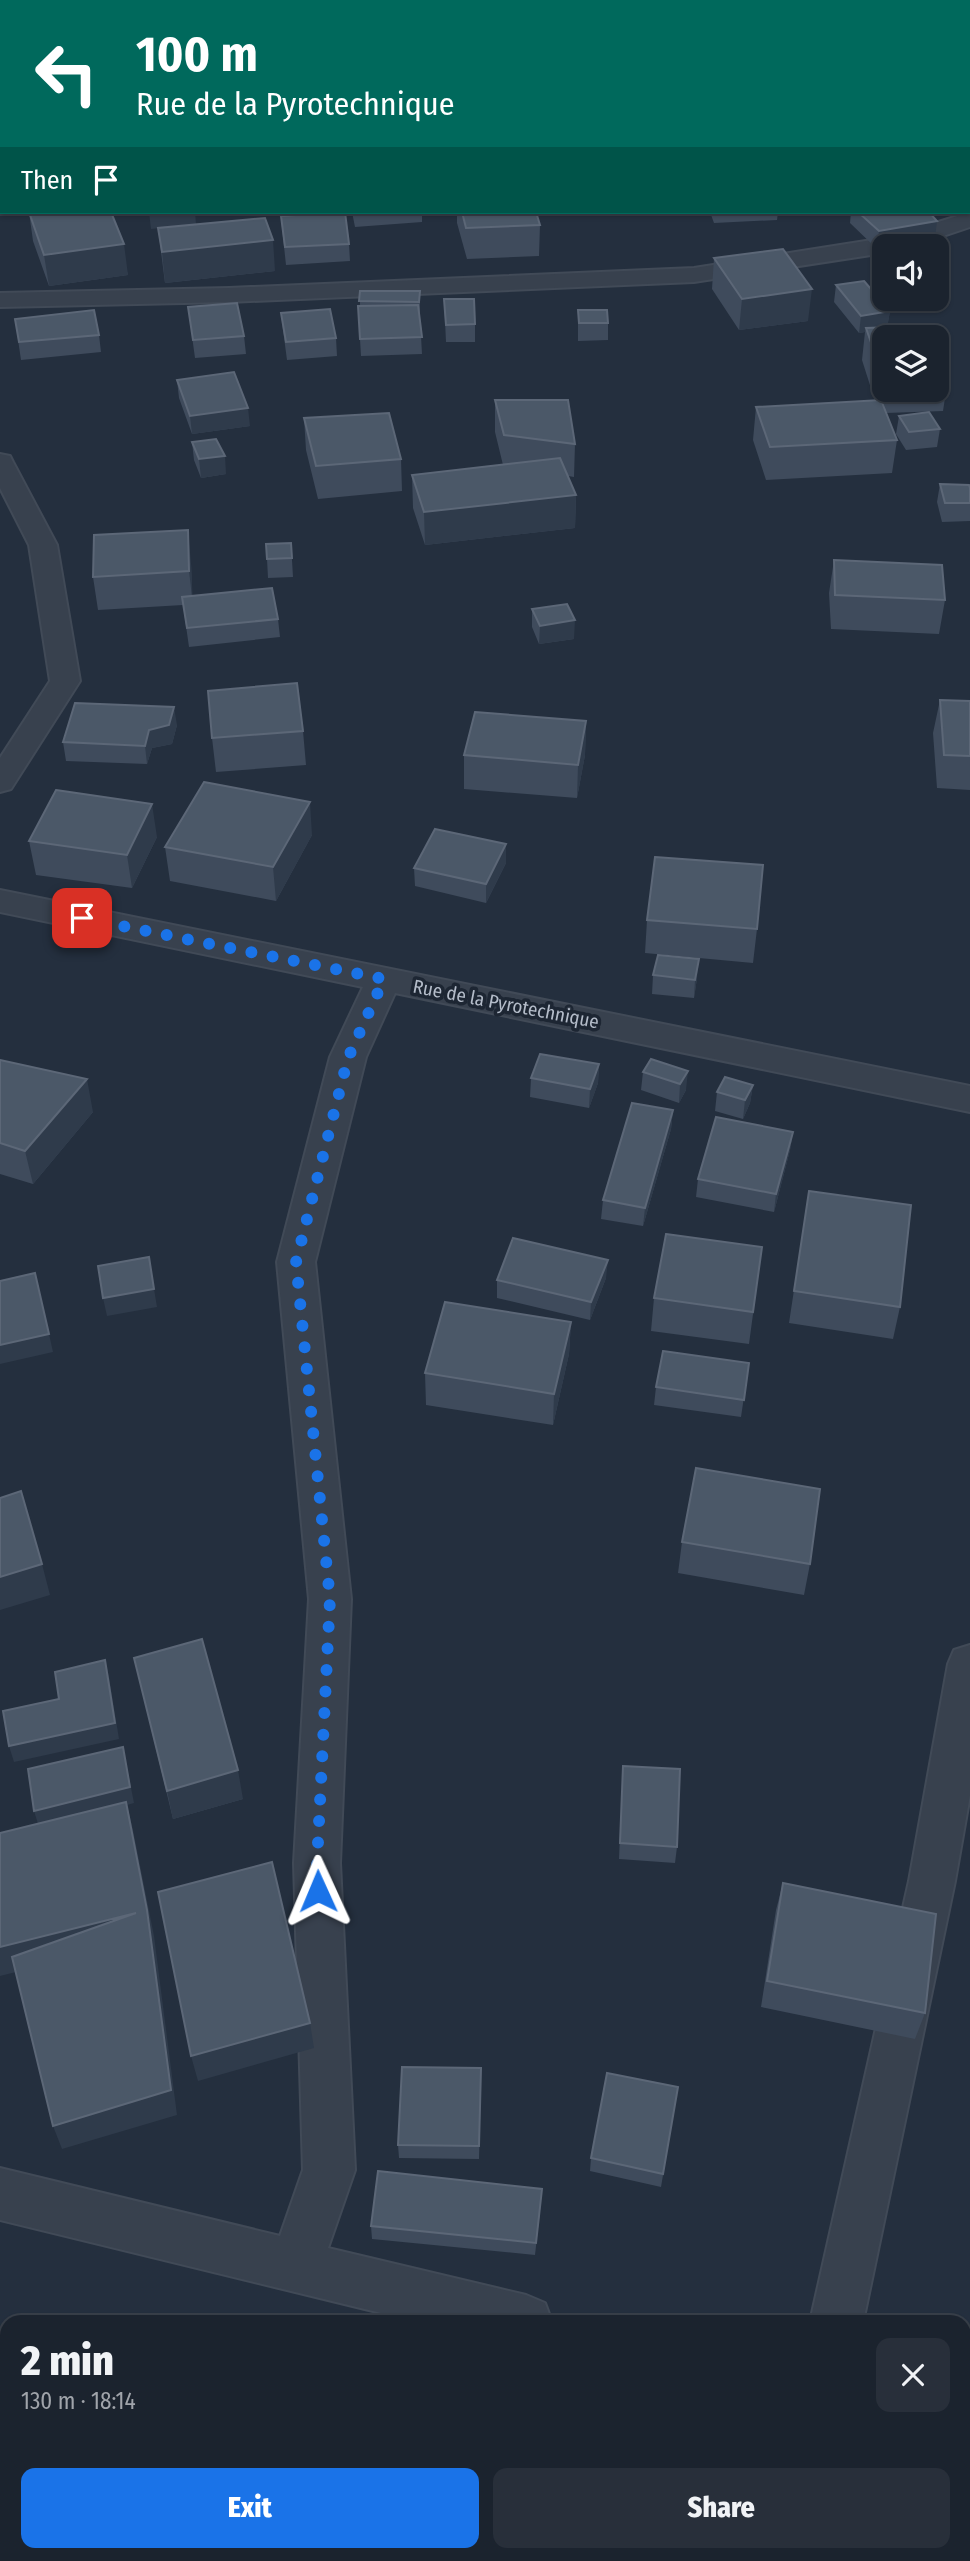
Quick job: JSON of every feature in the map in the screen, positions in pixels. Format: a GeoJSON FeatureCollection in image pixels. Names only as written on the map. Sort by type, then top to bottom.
{"type":"FeatureCollection","features":[{"type":"Feature","properties":{"kind":"street"},"geometry":{"type":"LineString","coordinates":[[0,300],[229,295],[694,275],[895,244],[970,219]]}},
{"type":"Feature","properties":{"kind":"street"},"geometry":{"type":"LineString","coordinates":[[0,463],[43,545],[65,681],[0,782]]}},
{"type":"Feature","properties":{"kind":"street","name":"Rue de la Pyrotechnique"},"geometry":{"type":"LineString","coordinates":[[0,901],[970,1099]]}},
{"type":"Feature","properties":{"kind":"street"},"geometry":{"type":"LineString","coordinates":[[295,2266],[329,2170],[317,1863],[330,1599],[296,1262],[348,1058],[384,979]]}},
{"type":"Feature","properties":{"kind":"street"},"geometry":{"type":"LineString","coordinates":[[838,2315],[932,1881],[970,1664]]}},
{"type":"Feature","properties":{"kind":"street"},"geometry":{"type":"LineString","coordinates":[[0,2194],[497,2315]]}},
{"type":"Feature","properties":{"kind":"building"},"geometry":{"type":"Polygon","coordinates":[[[30,214],[112,214],[124,244],[44,255],[30,214]]]}},
{"type":"Feature","properties":{"kind":"building"},"geometry":{"type":"Polygon","coordinates":[[[345,214],[349,244],[285,247],[281,216],[345,214]]]}},
{"type":"Feature","properties":{"kind":"building"},"geometry":{"type":"Polygon","coordinates":[[[462,214],[537,214],[540,225],[466,228],[462,214]]]}},
{"type":"Feature","properties":{"kind":"building"},"geometry":{"type":"Polygon","coordinates":[[[860,214],[931,214],[937,221],[879,231],[860,214]]]}},
{"type":"Feature","properties":{"kind":"building"},"geometry":{"type":"Polygon","coordinates":[[[265,218],[273,240],[162,252],[158,228],[265,218]]]}},
{"type":"Feature","properties":{"kind":"building"},"geometry":{"type":"Polygon","coordinates":[[[783,249],[812,289],[742,299],[714,258],[783,249]]]}},
{"type":"Feature","properties":{"kind":"building"},"geometry":{"type":"Polygon","coordinates":[[[864,281],[872,290],[872,311],[890,311],[861,316],[836,285],[864,281]]]}},
{"type":"Feature","properties":{"kind":"building"},"geometry":{"type":"Polygon","coordinates":[[[360,291],[420,291],[419,302],[359,301],[360,291]]]}},
{"type":"Feature","properties":{"kind":"building"},"geometry":{"type":"Polygon","coordinates":[[[444,299],[474,299],[475,324],[446,325],[444,299]]]}},
{"type":"Feature","properties":{"kind":"building"},"geometry":{"type":"Polygon","coordinates":[[[237,303],[244,336],[193,340],[188,307],[237,303]]]}},
{"type":"Feature","properties":{"kind":"building"},"geometry":{"type":"Polygon","coordinates":[[[418,305],[422,337],[360,339],[358,306],[418,305]]]}},
{"type":"Feature","properties":{"kind":"building"},"geometry":{"type":"Polygon","coordinates":[[[330,309],[336,338],[286,342],[281,313],[330,309]]]}},
{"type":"Feature","properties":{"kind":"building"},"geometry":{"type":"Polygon","coordinates":[[[94,310],[99,335],[19,342],[15,319],[94,310]]]}},
{"type":"Feature","properties":{"kind":"building"},"geometry":{"type":"Polygon","coordinates":[[[578,310],[607,310],[608,323],[579,323],[578,310]]]}},
{"type":"Feature","properties":{"kind":"building"},"geometry":{"type":"Polygon","coordinates":[[[866,328],[872,328],[872,345],[866,328]]]}},
{"type":"Feature","properties":{"kind":"building"},"geometry":{"type":"Polygon","coordinates":[[[234,372],[248,408],[190,416],[177,380],[234,372]]]}},
{"type":"Feature","properties":{"kind":"building"},"geometry":{"type":"Polygon","coordinates":[[[495,400],[568,400],[575,444],[504,435],[495,400]]]}},
{"type":"Feature","properties":{"kind":"building"},"geometry":{"type":"Polygon","coordinates":[[[882,402],[897,440],[770,447],[756,407],[882,402]]]}},
{"type":"Feature","properties":{"kind":"building"},"geometry":{"type":"Polygon","coordinates":[[[929,412],[940,429],[909,432],[899,416],[929,412]]]}},
{"type":"Feature","properties":{"kind":"building"},"geometry":{"type":"Polygon","coordinates":[[[389,413],[401,459],[316,466],[304,418],[389,413]]]}},
{"type":"Feature","properties":{"kind":"building"},"geometry":{"type":"Polygon","coordinates":[[[216,439],[225,456],[199,459],[192,442],[216,439]]]}},
{"type":"Feature","properties":{"kind":"building"},"geometry":{"type":"Polygon","coordinates":[[[560,458],[576,495],[424,512],[412,475],[560,458]]]}},
{"type":"Feature","properties":{"kind":"building"},"geometry":{"type":"Polygon","coordinates":[[[940,484],[969,485],[970,503],[945,503],[940,484]]]}},
{"type":"Feature","properties":{"kind":"building"},"geometry":{"type":"Polygon","coordinates":[[[188,530],[189,571],[93,577],[94,535],[188,530]]]}},
{"type":"Feature","properties":{"kind":"building"},"geometry":{"type":"Polygon","coordinates":[[[291,543],[292,558],[267,559],[266,544],[291,543]]]}},
{"type":"Feature","properties":{"kind":"building"},"geometry":{"type":"Polygon","coordinates":[[[834,560],[942,565],[945,600],[835,595],[834,560]]]}},
{"type":"Feature","properties":{"kind":"building"},"geometry":{"type":"Polygon","coordinates":[[[272,588],[278,619],[187,628],[182,597],[272,588]]]}},
{"type":"Feature","properties":{"kind":"building"},"geometry":{"type":"Polygon","coordinates":[[[567,604],[575,620],[540,626],[532,609],[567,604]]]}},
{"type":"Feature","properties":{"kind":"building"},"geometry":{"type":"Polygon","coordinates":[[[297,683],[303,731],[212,738],[208,691],[297,683]]]}},
{"type":"Feature","properties":{"kind":"building"},"geometry":{"type":"Polygon","coordinates":[[[940,700],[970,701],[970,756],[944,755],[940,700]]]}},
{"type":"Feature","properties":{"kind":"building"},"geometry":{"type":"Polygon","coordinates":[[[75,703],[174,707],[169,725],[149,730],[145,746],[63,742],[75,703]]]}},
{"type":"Feature","properties":{"kind":"building"},"geometry":{"type":"Polygon","coordinates":[[[475,712],[586,721],[578,765],[464,755],[475,712]]]}},
{"type":"Feature","properties":{"kind":"building"},"geometry":{"type":"Polygon","coordinates":[[[204,782],[310,802],[273,867],[165,847],[204,782]]]}},
{"type":"Feature","properties":{"kind":"building"},"geometry":{"type":"Polygon","coordinates":[[[56,790],[152,804],[127,855],[29,841],[56,790]]]}},
{"type":"Feature","properties":{"kind":"building"},"geometry":{"type":"Polygon","coordinates":[[[435,829],[506,844],[486,884],[414,868],[435,829]]]}},
{"type":"Feature","properties":{"kind":"building"},"geometry":{"type":"Polygon","coordinates":[[[655,857],[763,865],[757,929],[647,920],[655,857]]]}},
{"type":"Feature","properties":{"kind":"building"},"geometry":{"type":"Polygon","coordinates":[[[658,955],[699,959],[695,980],[653,975],[658,955]]]}},
{"type":"Feature","properties":{"kind":"building"},"geometry":{"type":"Polygon","coordinates":[[[540,1054],[599,1064],[590,1089],[531,1078],[540,1054]]]}},
{"type":"Feature","properties":{"kind":"building"},"geometry":{"type":"Polygon","coordinates":[[[651,1059],[688,1071],[680,1084],[643,1072],[651,1059]]]}},
{"type":"Feature","properties":{"kind":"building"},"geometry":{"type":"Polygon","coordinates":[[[0,1060],[87,1079],[25,1151],[0,1143],[0,1060]]]}},
{"type":"Feature","properties":{"kind":"building"},"geometry":{"type":"Polygon","coordinates":[[[725,1077],[753,1085],[745,1100],[717,1092],[725,1077]]]}},
{"type":"Feature","properties":{"kind":"building"},"geometry":{"type":"Polygon","coordinates":[[[632,1103],[673,1110],[645,1208],[603,1200],[632,1103]]]}},
{"type":"Feature","properties":{"kind":"building"},"geometry":{"type":"Polygon","coordinates":[[[716,1117],[793,1132],[776,1194],[698,1179],[716,1117]]]}},
{"type":"Feature","properties":{"kind":"building"},"geometry":{"type":"Polygon","coordinates":[[[809,1191],[911,1205],[900,1307],[794,1291],[809,1191]]]}},
{"type":"Feature","properties":{"kind":"building"},"geometry":{"type":"Polygon","coordinates":[[[666,1234],[762,1247],[753,1312],[654,1298],[666,1234]]]}},
{"type":"Feature","properties":{"kind":"building"},"geometry":{"type":"Polygon","coordinates":[[[513,1238],[608,1260],[591,1302],[497,1280],[513,1238]]]}},
{"type":"Feature","properties":{"kind":"building"},"geometry":{"type":"Polygon","coordinates":[[[149,1257],[154,1289],[103,1298],[98,1266],[149,1257]]]}},
{"type":"Feature","properties":{"kind":"building"},"geometry":{"type":"Polygon","coordinates":[[[35,1273],[49,1334],[0,1345],[0,1281],[35,1273]]]}},
{"type":"Feature","properties":{"kind":"building"},"geometry":{"type":"Polygon","coordinates":[[[445,1302],[571,1322],[554,1394],[425,1373],[445,1302]]]}},
{"type":"Feature","properties":{"kind":"building"},"geometry":{"type":"Polygon","coordinates":[[[663,1351],[749,1363],[744,1400],[656,1387],[663,1351]]]}},
{"type":"Feature","properties":{"kind":"building"},"geometry":{"type":"Polygon","coordinates":[[[696,1468],[820,1489],[810,1564],[682,1542],[696,1468]]]}},
{"type":"Feature","properties":{"kind":"building"},"geometry":{"type":"Polygon","coordinates":[[[21,1491],[42,1564],[0,1577],[0,1498],[21,1491]]]}},
{"type":"Feature","properties":{"kind":"building"},"geometry":{"type":"Polygon","coordinates":[[[202,1639],[238,1770],[167,1791],[134,1658],[202,1639]]]}},
{"type":"Feature","properties":{"kind":"building"},"geometry":{"type":"Polygon","coordinates":[[[105,1660],[115,1723],[9,1746],[3,1711],[59,1699],[55,1672],[105,1660]]]}},
{"type":"Feature","properties":{"kind":"building"},"geometry":{"type":"Polygon","coordinates":[[[123,1747],[130,1787],[34,1811],[28,1769],[123,1747]]]}},
{"type":"Feature","properties":{"kind":"building"},"geometry":{"type":"Polygon","coordinates":[[[623,1766],[680,1769],[677,1847],[620,1843],[623,1766]]]}},
{"type":"Feature","properties":{"kind":"building"},"geometry":{"type":"Polygon","coordinates":[[[126,1802],[147,1910],[171,2090],[53,2126],[12,1957],[136,1913],[0,1947],[0,1833],[126,1802]]]}},
{"type":"Feature","properties":{"kind":"building"},"geometry":{"type":"Polygon","coordinates":[[[272,1862],[310,2023],[191,2056],[158,1892],[272,1862]]]}},
{"type":"Feature","properties":{"kind":"building"},"geometry":{"type":"Polygon","coordinates":[[[783,1883],[936,1914],[925,2013],[767,1981],[783,1883]]]}},
{"type":"Feature","properties":{"kind":"building"},"geometry":{"type":"Polygon","coordinates":[[[402,2067],[481,2068],[479,2146],[398,2145],[402,2067]]]}},
{"type":"Feature","properties":{"kind":"building"},"geometry":{"type":"Polygon","coordinates":[[[607,2073],[678,2087],[663,2174],[591,2158],[607,2073]]]}},
{"type":"Feature","properties":{"kind":"building"},"geometry":{"type":"Polygon","coordinates":[[[378,2171],[542,2189],[536,2243],[371,2226],[378,2171]]]}},
{"type":"Feature","properties":{"kind":"route"},"geometry":{"type":"LineString","coordinates":[[82,918],[384,979],[348,1058],[296,1262],[330,1599],[317,1863],[318,1891]]}}]}
